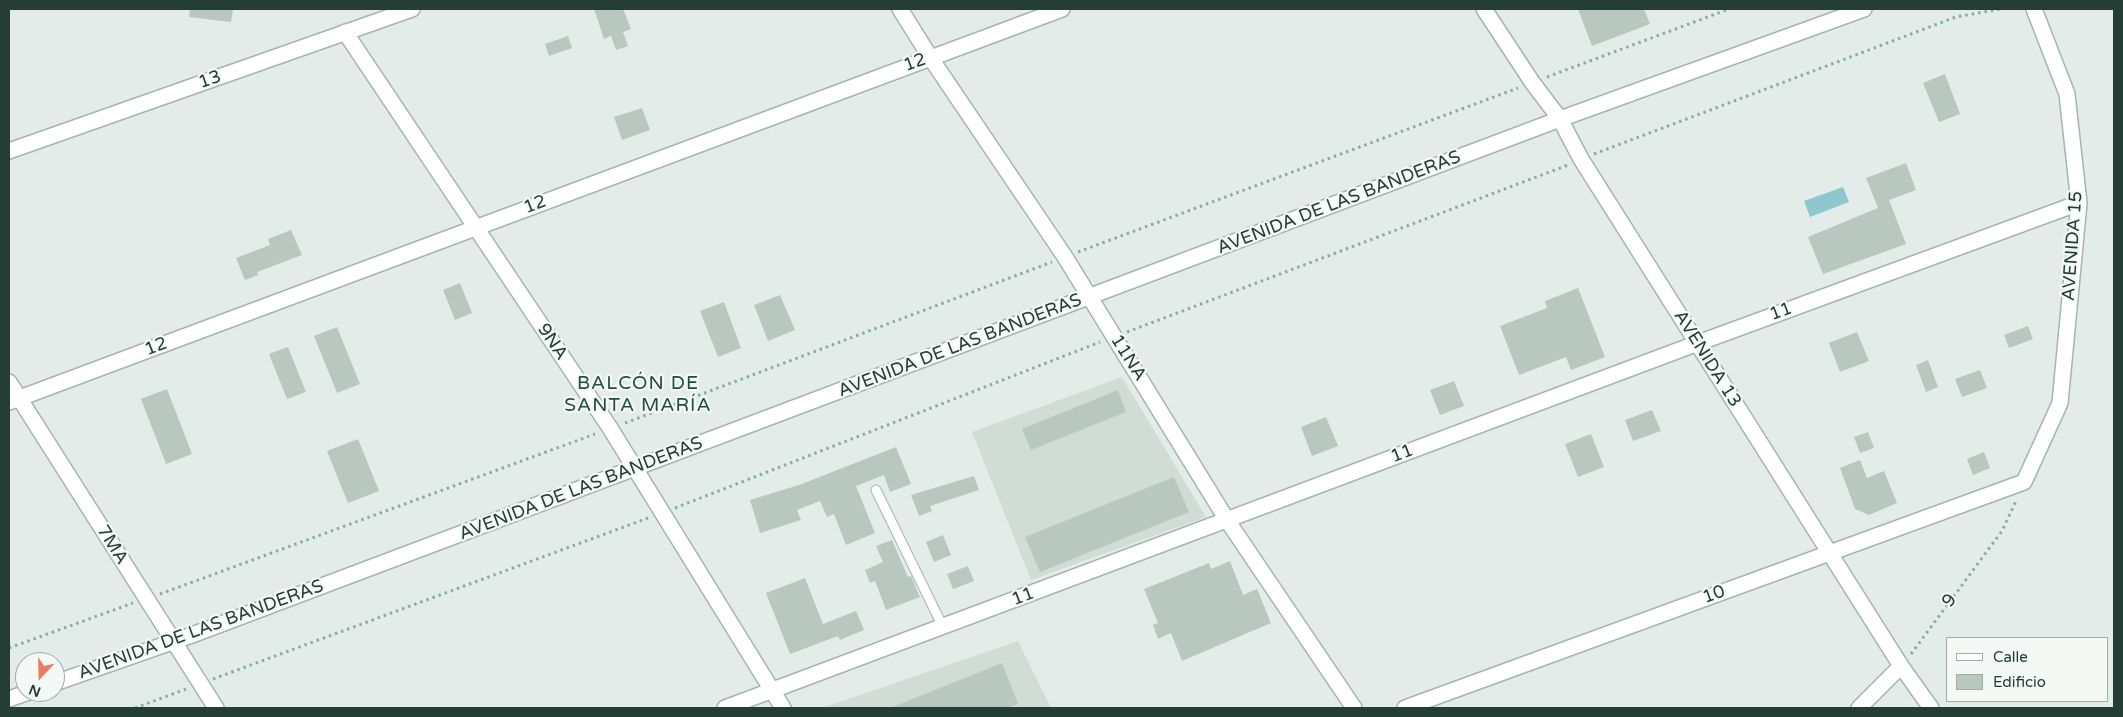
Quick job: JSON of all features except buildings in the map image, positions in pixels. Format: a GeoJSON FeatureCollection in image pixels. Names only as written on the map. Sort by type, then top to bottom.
{"type":"FeatureCollection","features":[{"type":"Feature","properties":{"kind":"street","name":"13"},"geometry":{"type":"LineString","coordinates":[[9,151],[412,9]]}},
{"type":"Feature","properties":{"kind":"street","name":"11NA"},"geometry":{"type":"LineString","coordinates":[[900,9],[930,58],[1065,257],[1089,297],[1116,336],[1226,520],[1354,708]]}},
{"type":"Feature","properties":{"kind":"street","name":"12"},"geometry":{"type":"LineString","coordinates":[[14,400],[1062,9]]}},
{"type":"Feature","properties":{"kind":"street","name":"AVENIDA 13"},"geometry":{"type":"LineString","coordinates":[[1484,9],[1532,82],[1560,119],[1581,159],[1901,666],[1932,708]]}},
{"type":"Feature","properties":{"kind":"street","name":"AVENIDA DE LAS BANDERAS"},"geometry":{"type":"LineString","coordinates":[[65,680],[174,642],[1560,119],[1864,9]]}},
{"type":"Feature","properties":{"kind":"street","name":"AVENIDA 15"},"geometry":{"type":"LineString","coordinates":[[2024,482],[2060,403],[2079,203],[2067,94],[2034,9]]}},
{"type":"Feature","properties":{"kind":"street","name":"9NA"},"geometry":{"type":"LineString","coordinates":[[345,32],[474,228],[610,428],[783,708]]}},
{"type":"Feature","properties":{"kind":"street","name":"11"},"geometry":{"type":"LineString","coordinates":[[725,708],[1698,343],[2079,203]]}},
{"type":"Feature","properties":{"kind":"street","name":"7MA"},"geometry":{"type":"LineString","coordinates":[[9,382],[14,400],[216,708]]}},
{"type":"Feature","properties":{"kind":"street","name":"10"},"geometry":{"type":"LineString","coordinates":[[1405,708],[2024,482]]}},
{"type":"Feature","properties":{"kind":"street"},"geometry":{"type":"LineString","coordinates":[[1859,708],[1901,666]]}},
{"type":"Feature","properties":{"kind":"lane"},"geometry":{"type":"LineString","coordinates":[[876,490],[943,627]]}},
{"type":"Feature","properties":{"kind":"path"},"geometry":{"type":"LineString","coordinates":[[9,648],[610,428],[1729,9]]}},
{"type":"Feature","properties":{"kind":"path"},"geometry":{"type":"LineString","coordinates":[[135,708],[664,513],[1116,336],[1956,17],[2000,9]]}},
{"type":"Feature","properties":{"kind":"path","name":"9"},"geometry":{"type":"LineString","coordinates":[[1901,666],[2002,531],[2024,482]]}},
{"type":"Feature","properties":{"kind":"shaded area"},"geometry":{"type":"Polygon","coordinates":[[[1122,377],[1206,517],[1031,580],[972,432],[1122,377]]]}},
{"type":"Feature","properties":{"kind":"shaded area"},"geometry":{"type":"Polygon","coordinates":[[[1018,641],[1051,708],[822,708],[1018,641]]]}},
{"type":"Feature","properties":{"kind":"water"},"geometry":{"type":"Polygon","coordinates":[[[1843,187],[1849,202],[1810,217],[1804,201],[1843,187]]]}},
{"type":"Feature","properties":{"kind":"district","name":"BALCÓN DE SANTA MARÍA"},"geometry":{"type":"Point","coordinates":[638,395]}}]}
